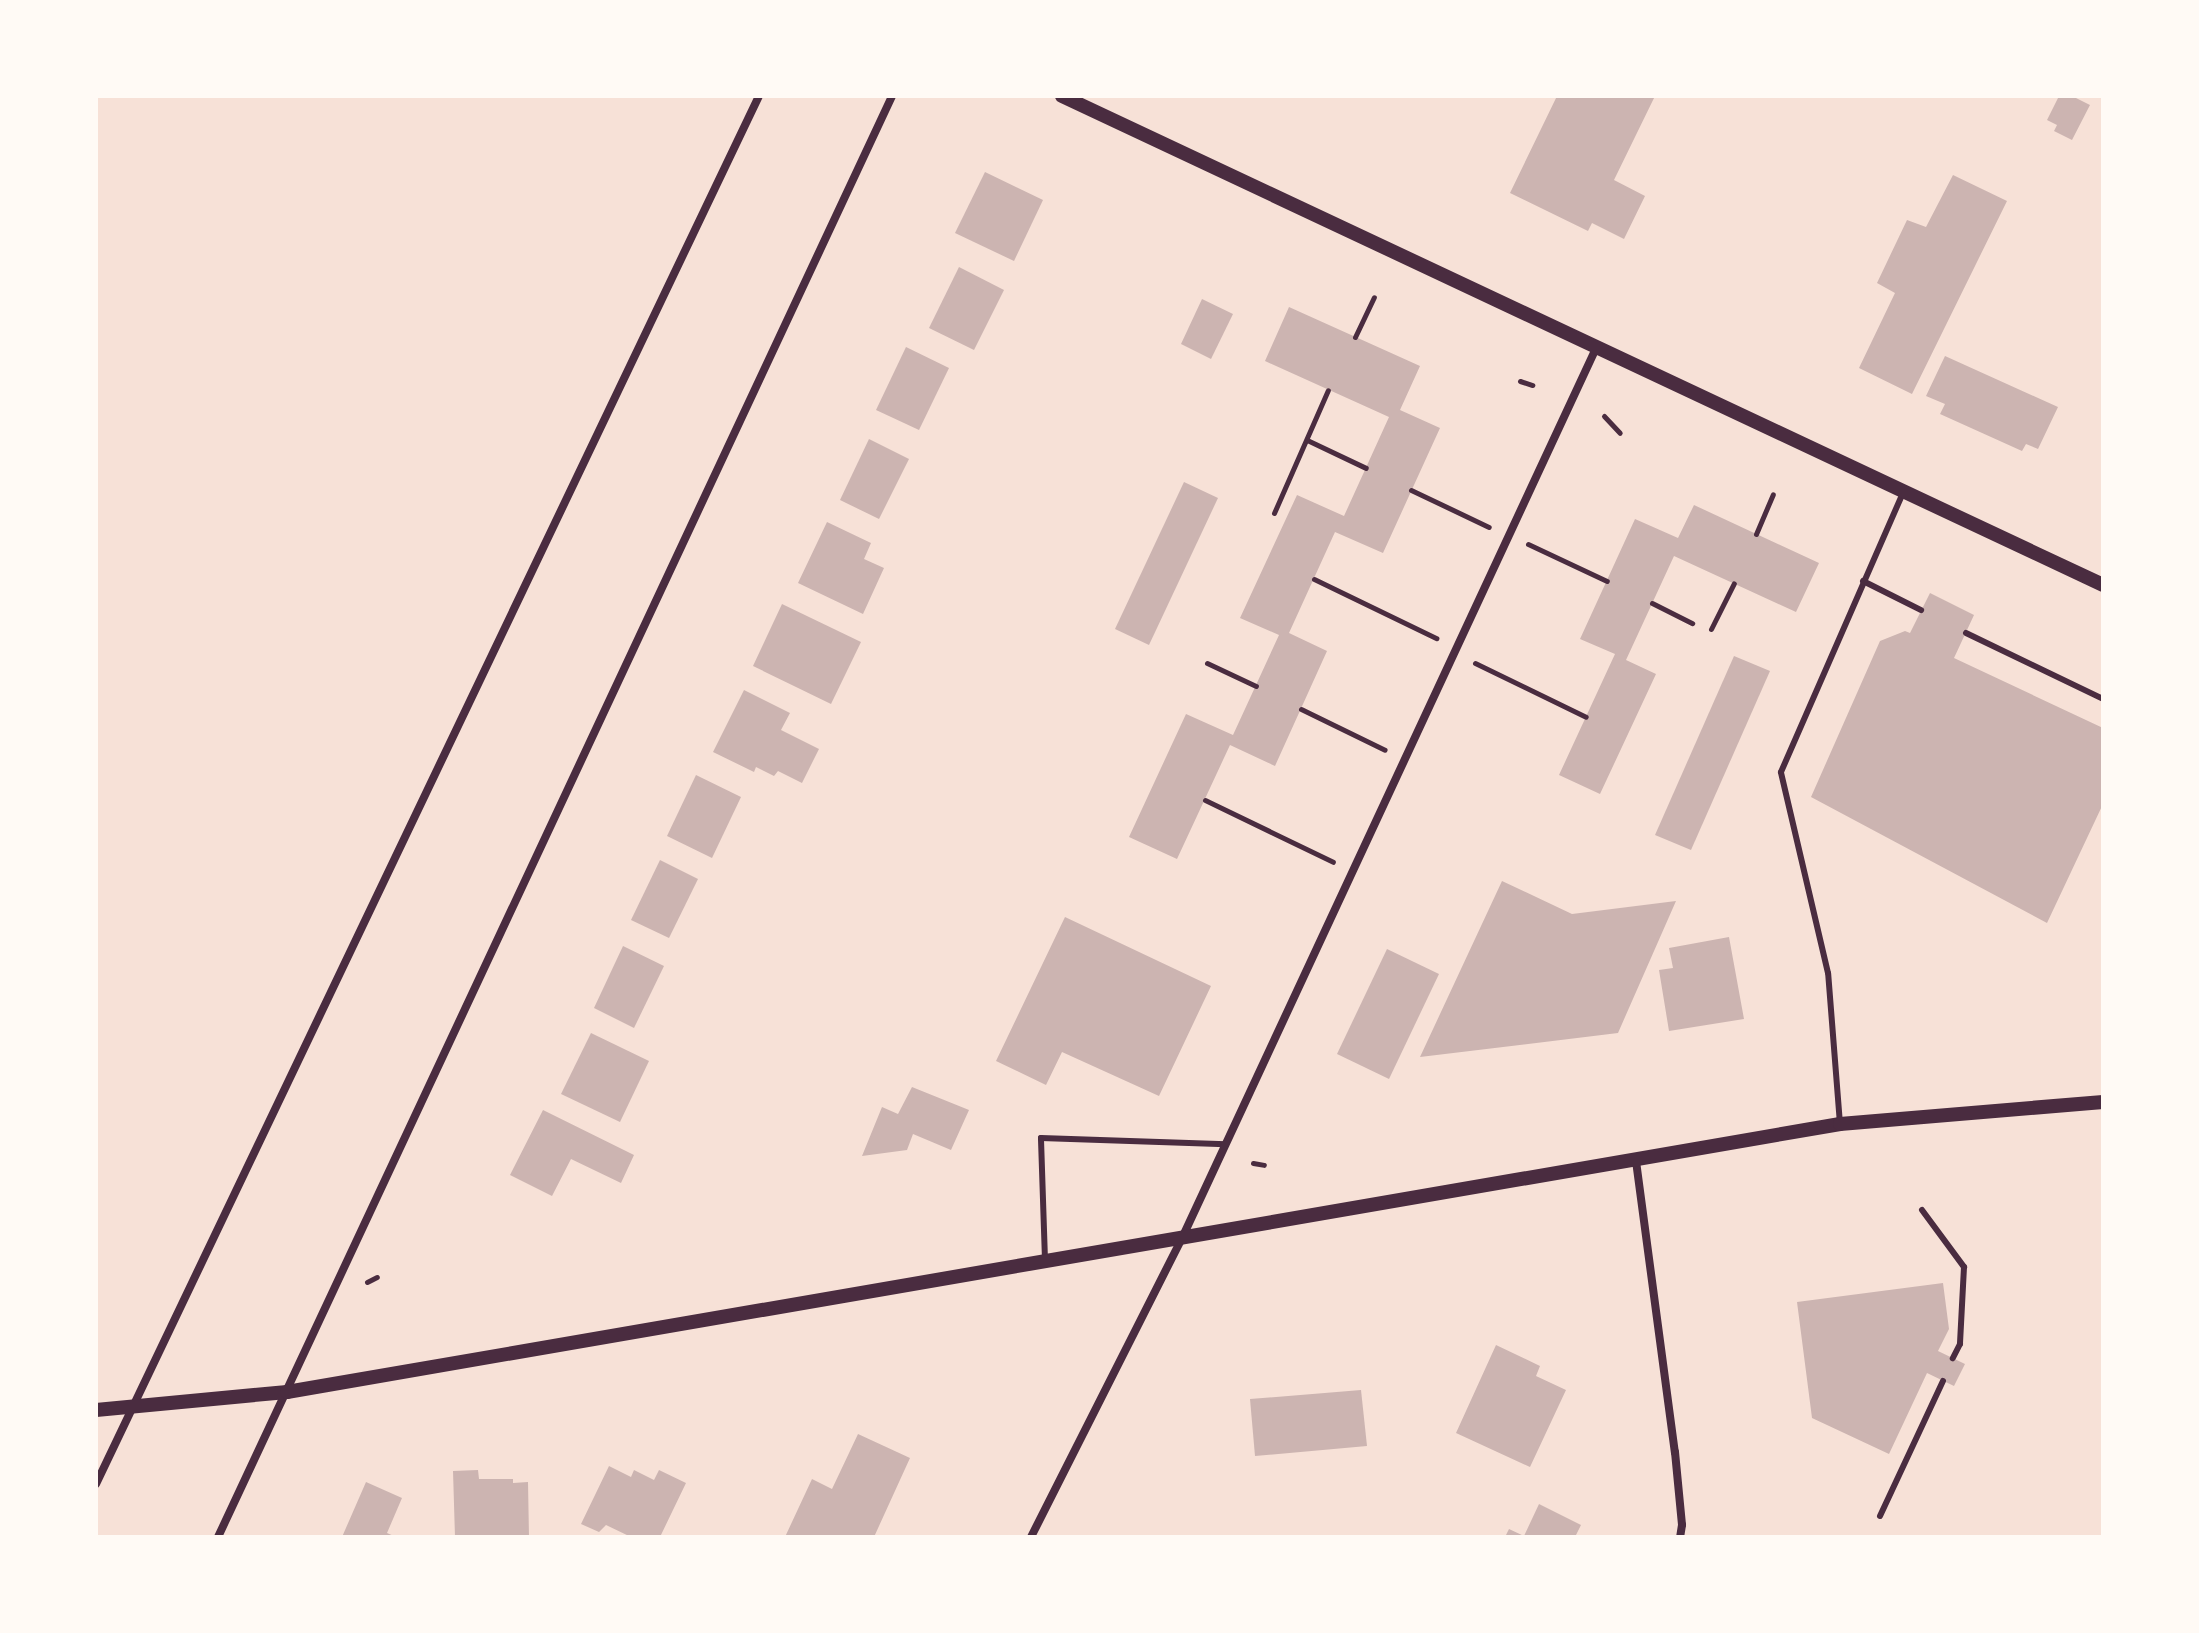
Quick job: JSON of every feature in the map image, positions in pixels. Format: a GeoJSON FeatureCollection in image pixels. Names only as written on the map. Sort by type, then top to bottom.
{"type":"FeatureCollection","features":[{"type":"Feature","properties":{"kind":"street"},"geometry":{"type":"LineString","coordinates":[[96,1484],[759,96]]}},
{"type":"Feature","properties":{"kind":"street"},"geometry":{"type":"LineString","coordinates":[[218,1537],[287,1392],[333,1284],[892,96]]}},
{"type":"Feature","properties":{"kind":"street"},"geometry":{"type":"LineString","coordinates":[[1062,96],[2103,585]]}},
{"type":"Feature","properties":{"kind":"street"},"geometry":{"type":"LineString","coordinates":[[1031,1537],[1183,1236],[1597,346]]}},
{"type":"Feature","properties":{"kind":"street"},"geometry":{"type":"LineString","coordinates":[[96,1410],[287,1392],[1840,1124],[2103,1102]]}},
{"type":"Feature","properties":{"kind":"street"},"geometry":{"type":"LineString","coordinates":[[1636,1161],[1675,1452],[1682,1525],[1680,1537]]}},
{"type":"Feature","properties":{"kind":"lane"},"geometry":{"type":"LineString","coordinates":[[1840,1124],[1828,973],[1781,772],[1904,491]]}},
{"type":"Feature","properties":{"kind":"lane"},"geometry":{"type":"LineString","coordinates":[[1863,581],[1921,610]]}},
{"type":"Feature","properties":{"kind":"lane"},"geometry":{"type":"LineString","coordinates":[[1966,633],[2103,699]]}},
{"type":"Feature","properties":{"kind":"lane"},"geometry":{"type":"LineString","coordinates":[[1045,1260],[1041,1138],[1226,1144]]}},
{"type":"Feature","properties":{"kind":"lane"},"geometry":{"type":"LineString","coordinates":[[1922,1210],[1964,1267],[1960,1344],[1953,1358]]}},
{"type":"Feature","properties":{"kind":"lane"},"geometry":{"type":"LineString","coordinates":[[1880,1516],[1943,1381]]}},
{"type":"Feature","properties":{"kind":"path"},"geometry":{"type":"LineString","coordinates":[[1355,337],[1374,297]]}},
{"type":"Feature","properties":{"kind":"path"},"geometry":{"type":"LineString","coordinates":[[1520,381],[1532,385]]}},
{"type":"Feature","properties":{"kind":"path"},"geometry":{"type":"LineString","coordinates":[[1274,513],[1328,390]]}},
{"type":"Feature","properties":{"kind":"path"},"geometry":{"type":"LineString","coordinates":[[1604,416],[1620,433]]}},
{"type":"Feature","properties":{"kind":"path"},"geometry":{"type":"LineString","coordinates":[[1307,440],[1366,468]]}},
{"type":"Feature","properties":{"kind":"path"},"geometry":{"type":"LineString","coordinates":[[1411,490],[1481,523]]}},
{"type":"Feature","properties":{"kind":"path"},"geometry":{"type":"LineString","coordinates":[[1756,534],[1773,494]]}},
{"type":"Feature","properties":{"kind":"path"},"geometry":{"type":"LineString","coordinates":[[1537,548],[1607,581]]}},
{"type":"Feature","properties":{"kind":"path"},"geometry":{"type":"LineString","coordinates":[[1314,579],[1423,632]]}},
{"type":"Feature","properties":{"kind":"path"},"geometry":{"type":"LineString","coordinates":[[1711,629],[1734,583]]}},
{"type":"Feature","properties":{"kind":"path"},"geometry":{"type":"LineString","coordinates":[[1652,603],[1692,623]]}},
{"type":"Feature","properties":{"kind":"path"},"geometry":{"type":"LineString","coordinates":[[1207,663],[1256,686]]}},
{"type":"Feature","properties":{"kind":"path"},"geometry":{"type":"LineString","coordinates":[[1480,666],[1586,717]]}},
{"type":"Feature","properties":{"kind":"path"},"geometry":{"type":"LineString","coordinates":[[1301,709],[1376,745]]}},
{"type":"Feature","properties":{"kind":"path"},"geometry":{"type":"LineString","coordinates":[[1205,800],[1321,857]]}},
{"type":"Feature","properties":{"kind":"path"},"geometry":{"type":"LineString","coordinates":[[1253,1163],[1264,1165]]}},
{"type":"Feature","properties":{"kind":"path"},"geometry":{"type":"LineString","coordinates":[[367,1282],[377,1277]]}},
{"type":"Feature","properties":{"kind":"building"},"geometry":{"type":"Polygon","coordinates":[[[1557,96],[1655,96],[1614,180],[1645,196],[1624,239],[1592,223],[1588,231],[1510,193],[1557,96]]]}},
{"type":"Feature","properties":{"kind":"building"},"geometry":{"type":"Polygon","coordinates":[[[2059,96],[2072,96],[2090,105],[2072,140],[2054,131],[2057,125],[2047,120],[2059,96]]]}},
{"type":"Feature","properties":{"kind":"building"},"geometry":{"type":"Polygon","coordinates":[[[985,172],[1043,200],[1014,261],[955,233],[985,172]]]}},
{"type":"Feature","properties":{"kind":"building"},"geometry":{"type":"Polygon","coordinates":[[[1953,175],[2007,201],[1912,394],[1859,368],[1895,293],[1877,283],[1907,220],[1926,227],[1953,175]]]}},
{"type":"Feature","properties":{"kind":"building"},"geometry":{"type":"Polygon","coordinates":[[[959,267],[1004,290],[974,350],[929,328],[959,267]]]}},
{"type":"Feature","properties":{"kind":"building"},"geometry":{"type":"Polygon","coordinates":[[[1202,299],[1233,314],[1211,359],[1181,344],[1202,299]]]}},
{"type":"Feature","properties":{"kind":"building"},"geometry":{"type":"Polygon","coordinates":[[[1289,307],[1420,366],[1400,410],[1440,428],[1383,553],[1335,532],[1289,633],[1327,651],[1275,766],[1230,745],[1177,859],[1129,837],[1186,714],[1233,735],[1279,635],[1240,618],[1297,495],[1344,516],[1389,417],[1265,361],[1289,307]]]}},
{"type":"Feature","properties":{"kind":"building"},"geometry":{"type":"Polygon","coordinates":[[[906,347],[949,368],[919,430],[876,410],[906,347]]]}},
{"type":"Feature","properties":{"kind":"building"},"geometry":{"type":"Polygon","coordinates":[[[1945,356],[2058,407],[2038,449],[2026,444],[2022,451],[1940,414],[1945,404],[1926,396],[1945,356]]]}},
{"type":"Feature","properties":{"kind":"building"},"geometry":{"type":"Polygon","coordinates":[[[869,439],[909,459],[879,519],[840,500],[869,439]]]}},
{"type":"Feature","properties":{"kind":"building"},"geometry":{"type":"Polygon","coordinates":[[[1184,482],[1218,498],[1149,645],[1115,629],[1184,482]]]}},
{"type":"Feature","properties":{"kind":"building"},"geometry":{"type":"Polygon","coordinates":[[[1694,505],[1819,563],[1796,612],[1674,556],[1626,660],[1656,674],[1600,794],[1559,775],[1615,654],[1580,639],[1635,519],[1678,538],[1694,505]]]}},
{"type":"Feature","properties":{"kind":"building"},"geometry":{"type":"Polygon","coordinates":[[[827,522],[871,543],[864,559],[884,568],[863,614],[798,583],[827,522]]]}},
{"type":"Feature","properties":{"kind":"building"},"geometry":{"type":"Polygon","coordinates":[[[1930,593],[1974,615],[1954,658],[2103,728],[2103,804],[2047,923],[1811,797],[1880,641],[1905,631],[1910,633],[1930,593]]]}},
{"type":"Feature","properties":{"kind":"building"},"geometry":{"type":"Polygon","coordinates":[[[782,604],[861,642],[831,704],[753,666],[782,604]]]}},
{"type":"Feature","properties":{"kind":"building"},"geometry":{"type":"Polygon","coordinates":[[[1734,656],[1770,671],[1691,850],[1655,835],[1734,656]]]}},
{"type":"Feature","properties":{"kind":"building"},"geometry":{"type":"Polygon","coordinates":[[[744,690],[790,713],[781,730],[819,749],[802,783],[778,771],[774,776],[756,767],[754,772],[713,752],[744,690]]]}},
{"type":"Feature","properties":{"kind":"building"},"geometry":{"type":"Polygon","coordinates":[[[696,775],[741,797],[712,858],[667,836],[696,775]]]}},
{"type":"Feature","properties":{"kind":"building"},"geometry":{"type":"Polygon","coordinates":[[[660,860],[698,879],[669,938],[631,920],[660,860]]]}},
{"type":"Feature","properties":{"kind":"building"},"geometry":{"type":"Polygon","coordinates":[[[1502,881],[1572,914],[1676,901],[1618,1033],[1420,1057],[1502,881]]]}},
{"type":"Feature","properties":{"kind":"building"},"geometry":{"type":"Polygon","coordinates":[[[1065,917],[1211,986],[1159,1096],[1062,1052],[1046,1085],[996,1061],[1065,917]]]}},
{"type":"Feature","properties":{"kind":"building"},"geometry":{"type":"Polygon","coordinates":[[[1729,937],[1744,1019],[1669,1031],[1659,970],[1673,968],[1669,948],[1729,937]]]}},
{"type":"Feature","properties":{"kind":"building"},"geometry":{"type":"Polygon","coordinates":[[[623,946],[664,966],[634,1028],[594,1008],[623,946]]]}},
{"type":"Feature","properties":{"kind":"building"},"geometry":{"type":"Polygon","coordinates":[[[1387,949],[1439,974],[1389,1079],[1337,1054],[1387,949]]]}},
{"type":"Feature","properties":{"kind":"building"},"geometry":{"type":"Polygon","coordinates":[[[591,1033],[649,1061],[620,1122],[561,1094],[591,1033]]]}},
{"type":"Feature","properties":{"kind":"building"},"geometry":{"type":"Polygon","coordinates":[[[912,1087],[969,1110],[951,1150],[913,1134],[907,1150],[862,1156],[882,1107],[898,1114],[912,1087]]]}},
{"type":"Feature","properties":{"kind":"building"},"geometry":{"type":"Polygon","coordinates":[[[543,1110],[634,1155],[621,1183],[571,1159],[552,1196],[510,1175],[543,1110]]]}},
{"type":"Feature","properties":{"kind":"building"},"geometry":{"type":"Polygon","coordinates":[[[1943,1283],[1949,1329],[1938,1351],[1965,1364],[1954,1386],[1927,1373],[1889,1454],[1812,1418],[1797,1302],[1943,1283]]]}},
{"type":"Feature","properties":{"kind":"building"},"geometry":{"type":"Polygon","coordinates":[[[1496,1345],[1540,1366],[1536,1376],[1566,1390],[1530,1467],[1456,1433],[1496,1345]]]}},
{"type":"Feature","properties":{"kind":"building"},"geometry":{"type":"Polygon","coordinates":[[[1361,1390],[1367,1446],[1255,1456],[1250,1399],[1361,1390]]]}},
{"type":"Feature","properties":{"kind":"building"},"geometry":{"type":"Polygon","coordinates":[[[858,1434],[910,1458],[874,1537],[785,1537],[812,1479],[832,1489],[858,1434]]]}},
{"type":"Feature","properties":{"kind":"building"},"geometry":{"type":"Polygon","coordinates":[[[609,1466],[631,1477],[634,1470],[654,1480],[659,1470],[686,1483],[660,1537],[631,1537],[606,1525],[599,1532],[581,1524],[609,1466]]]}},
{"type":"Feature","properties":{"kind":"building"},"geometry":{"type":"Polygon","coordinates":[[[478,1470],[479,1479],[528,1482],[529,1537],[455,1537],[453,1471],[478,1470]]]}},
{"type":"Feature","properties":{"kind":"building"},"geometry":{"type":"Polygon","coordinates":[[[366,1482],[402,1498],[387,1533],[396,1537],[342,1537],[366,1482]]]}},
{"type":"Feature","properties":{"kind":"building"},"geometry":{"type":"Polygon","coordinates":[[[1539,1504],[1581,1525],[1575,1537],[1505,1537],[1509,1529],[1524,1536],[1539,1504]]]}}]}
